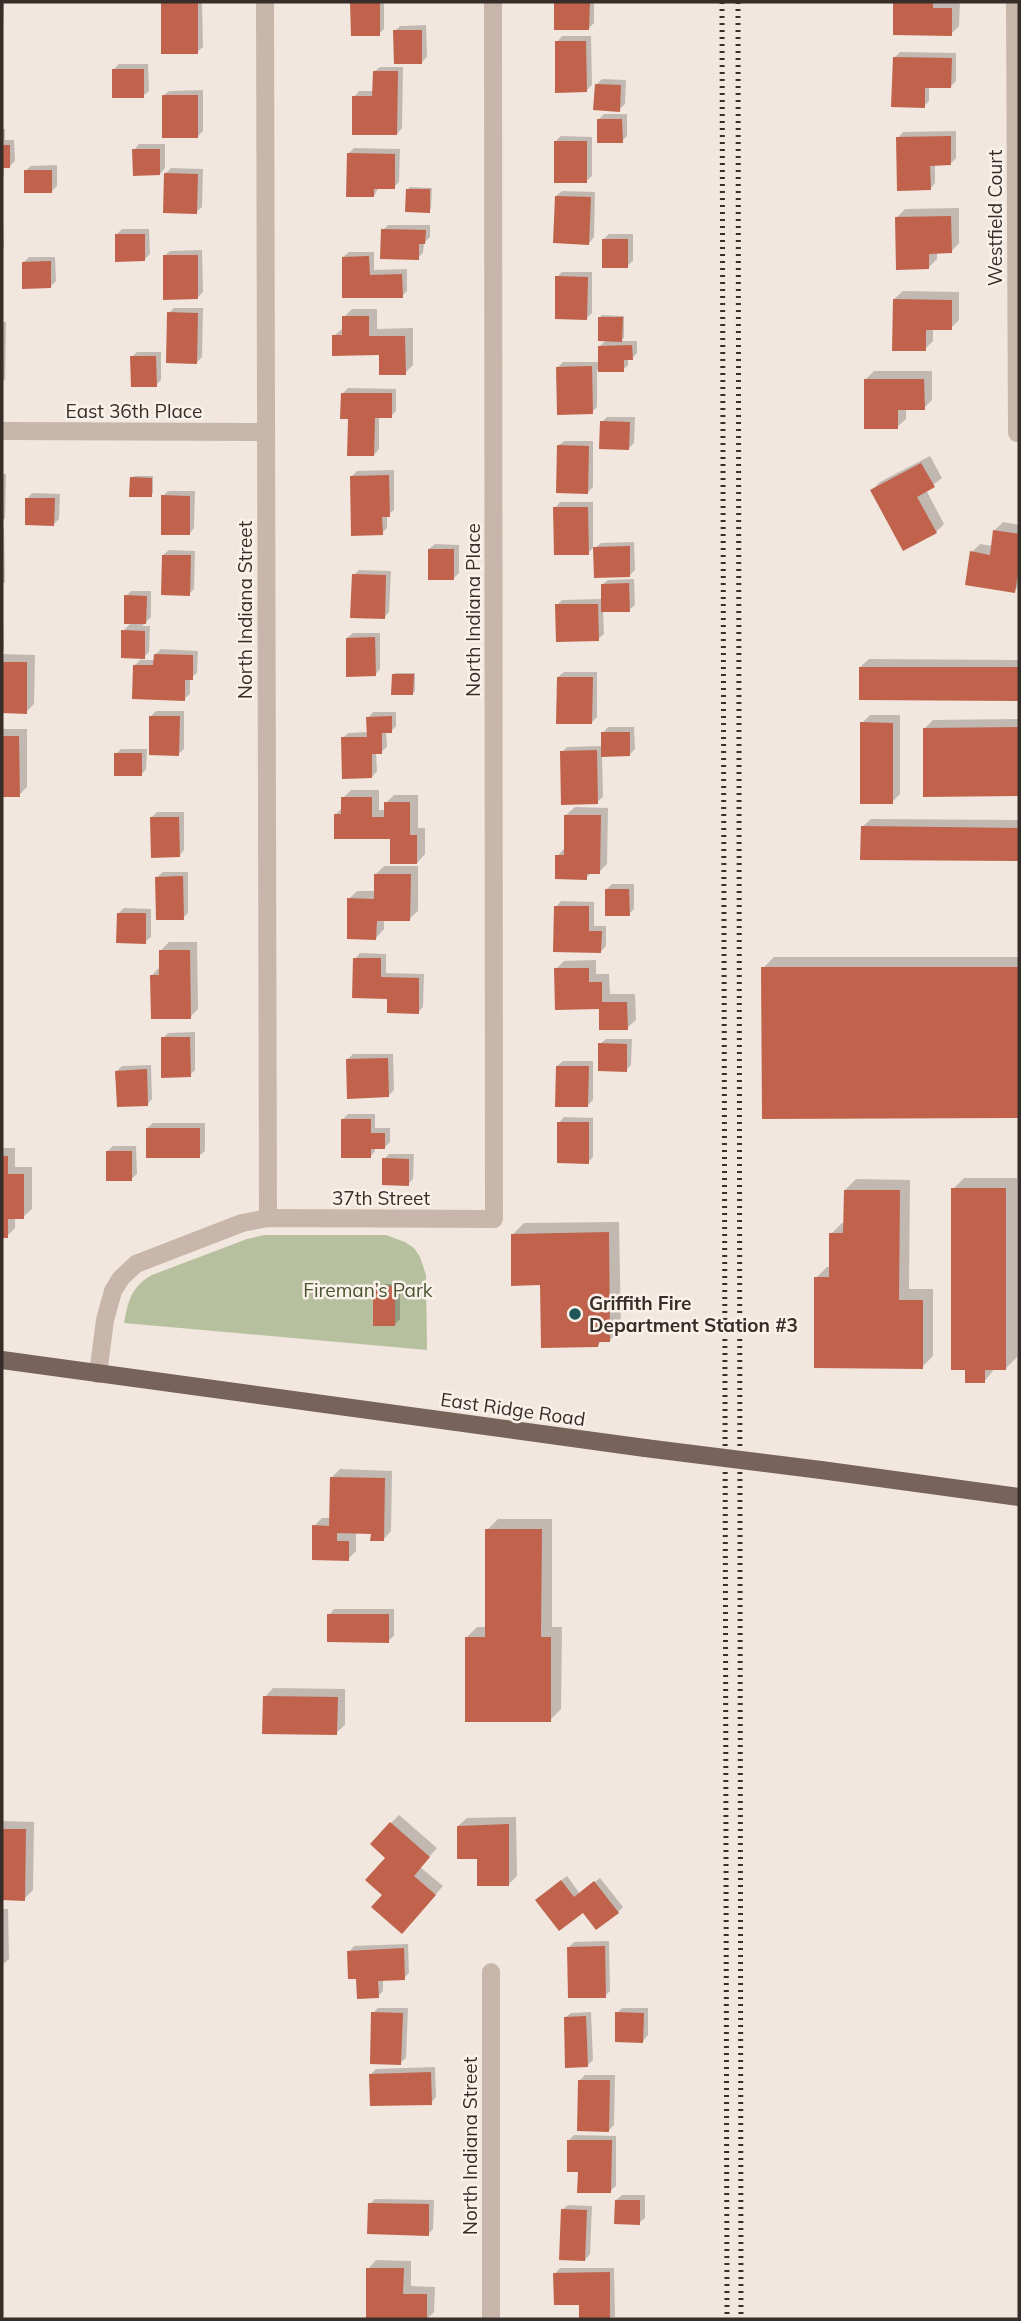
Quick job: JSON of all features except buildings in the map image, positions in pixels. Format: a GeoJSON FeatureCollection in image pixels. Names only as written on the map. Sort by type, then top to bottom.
{"type":"FeatureCollection","features":[{"type":"Feature","properties":{"kind":"main road","name":"East Ridge Road"},"geometry":{"type":"LineString","coordinates":[[2,1360],[1019,1497]]}},
{"type":"Feature","properties":{"kind":"street","name":"North Indiana Street"},"geometry":{"type":"LineString","coordinates":[[265,2],[268,1218]]}},
{"type":"Feature","properties":{"kind":"street","name":"North Indiana Place"},"geometry":{"type":"LineString","coordinates":[[493,2],[494,1219]]}},
{"type":"Feature","properties":{"kind":"street","name":"Westfield Court"},"geometry":{"type":"LineString","coordinates":[[1015,2],[1017,433]]}},
{"type":"Feature","properties":{"kind":"street","name":"East 36th Place"},"geometry":{"type":"LineString","coordinates":[[2,431],[266,432]]}},
{"type":"Feature","properties":{"kind":"street","name":"37th Street"},"geometry":{"type":"LineString","coordinates":[[98,1374],[113,1291],[136,1264],[155,1256],[242,1223],[268,1218],[494,1219]]}},
{"type":"Feature","properties":{"kind":"street","name":"North Indiana Street"},"geometry":{"type":"LineString","coordinates":[[491,1972],[491,2319]]}},
{"type":"Feature","properties":{"kind":"green space","name":"Fireman’s Park"},"geometry":{"type":"Polygon","coordinates":[[[264,1235],[386,1235],[414,1248],[426,1275],[427,1350],[124,1323],[132,1295],[139,1284],[152,1275],[264,1235]]]}},
{"type":"Feature","properties":{"kind":"railway"},"geometry":{"type":"LineString","coordinates":[[722,2],[727,2319]]}},
{"type":"Feature","properties":{"kind":"railway"},"geometry":{"type":"LineString","coordinates":[[738,2],[741,2319]]}},
{"type":"Feature","properties":{"kind":"place","name":"Griffith Fire Department Station #3"},"geometry":{"type":"Point","coordinates":[575,1314]}}]}
